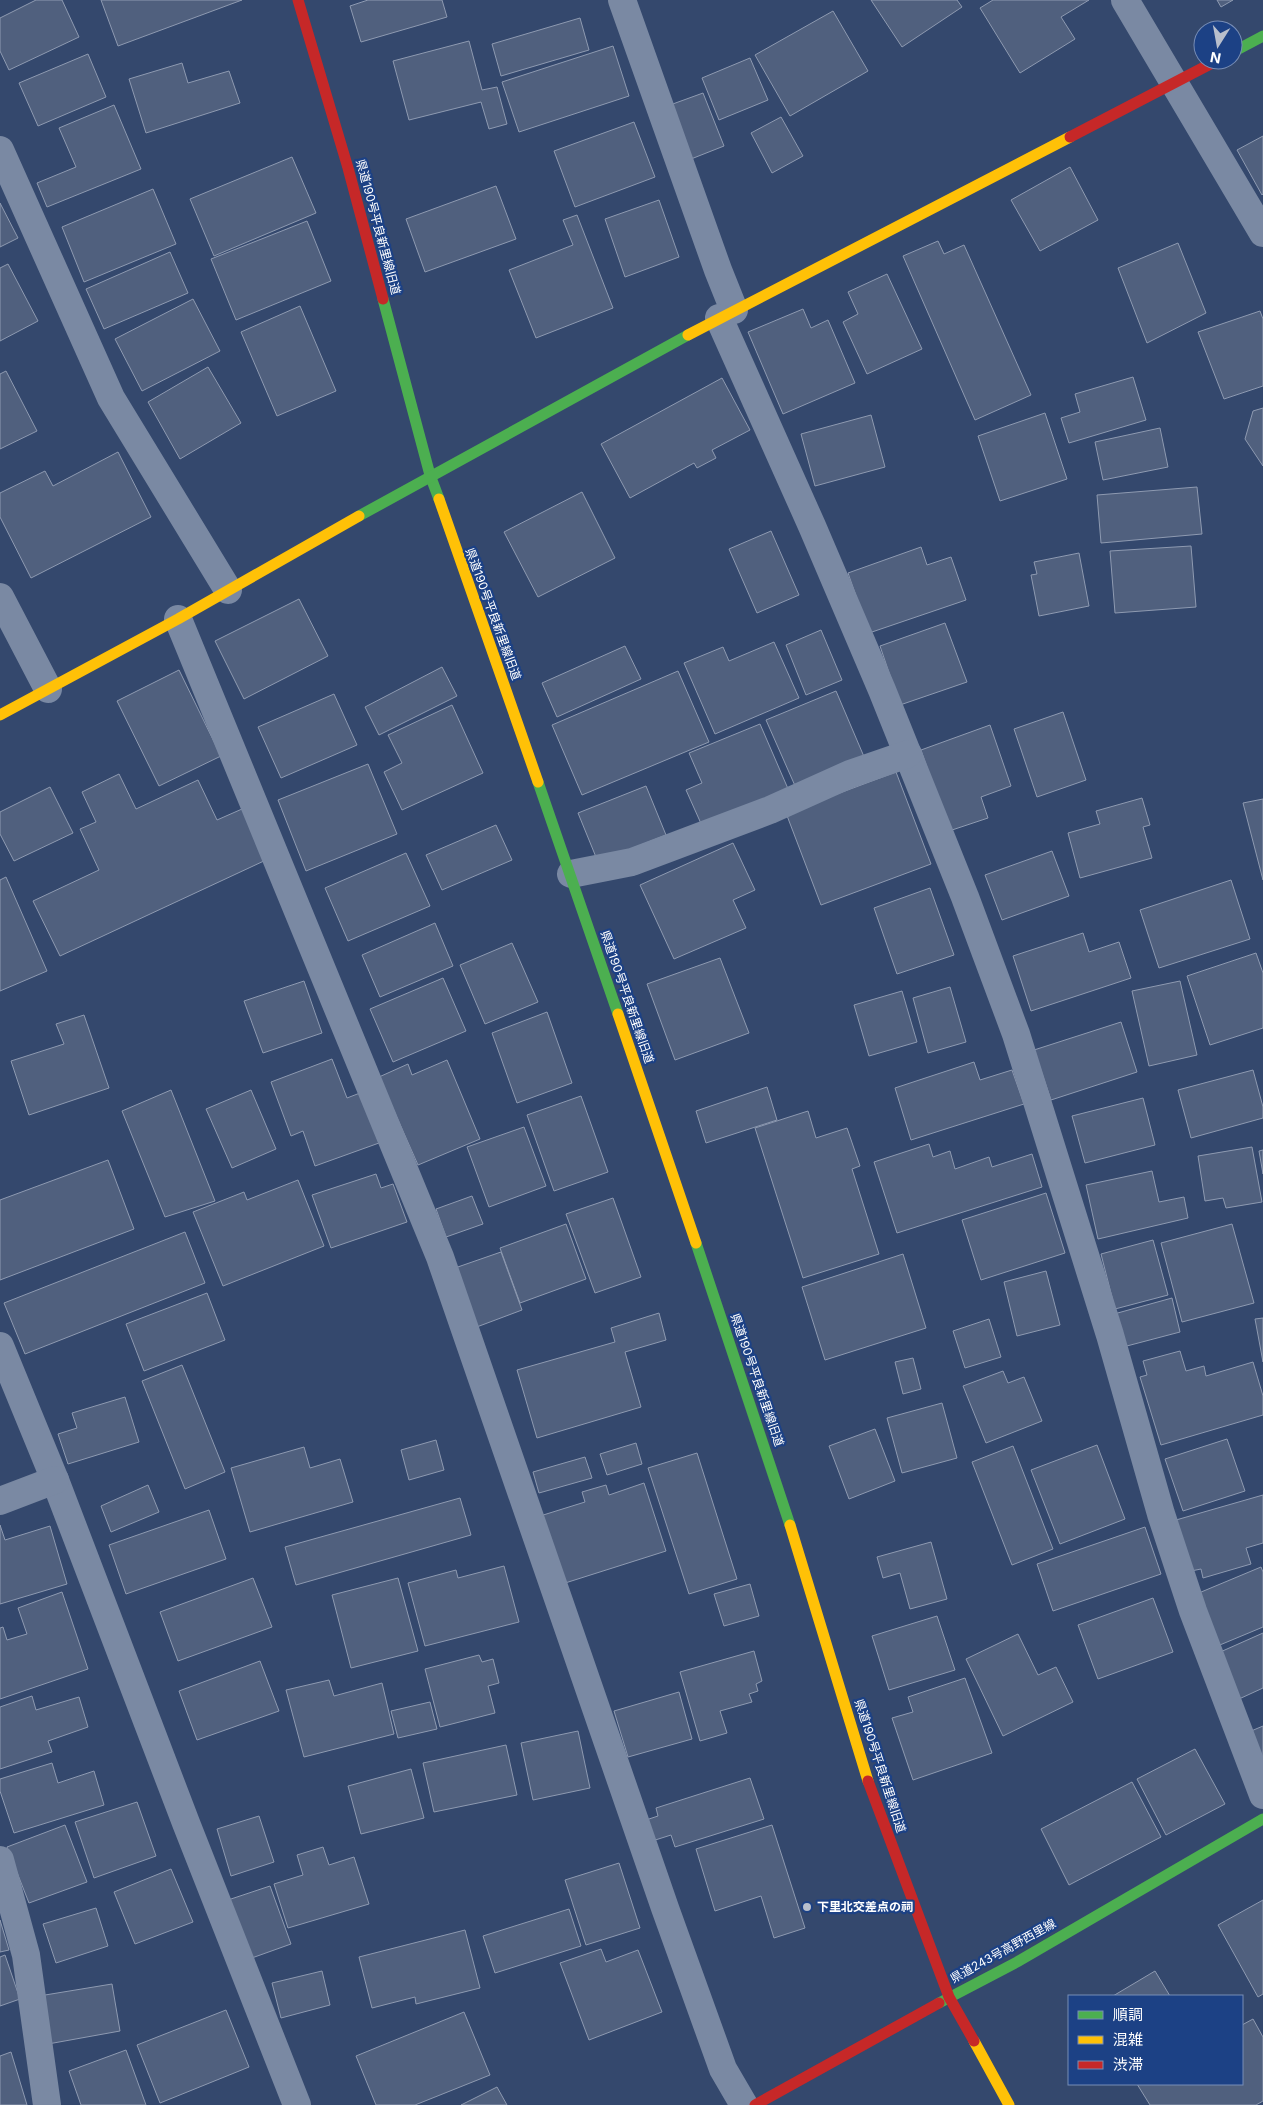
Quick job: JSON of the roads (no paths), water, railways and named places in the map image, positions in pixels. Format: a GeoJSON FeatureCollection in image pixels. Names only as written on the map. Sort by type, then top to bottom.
{"type":"FeatureCollection","features":[{"type":"Feature","properties":{"kind":"street","name":"県道190号平良新里線旧道"},"geometry":{"type":"LineString","coordinates":[[298,0],[348,168],[430,475],[571,874],[774,1473],[872,1793],[949,1996],[1009,2105]]}},
{"type":"Feature","properties":{"kind":"street"},"geometry":{"type":"LineString","coordinates":[[622,0],[718,270],[726,314],[908,754],[965,897],[1016,1034],[1110,1334],[1164,1522],[1203,1638],[1263,1795]]}},
{"type":"Feature","properties":{"kind":"street"},"geometry":{"type":"LineString","coordinates":[[1125,0],[1263,233]]}},
{"type":"Feature","properties":{"kind":"street"},"geometry":{"type":"LineString","coordinates":[[1243,47],[1263,36]]}},
{"type":"Feature","properties":{"kind":"street"},"geometry":{"type":"LineString","coordinates":[[0,715],[178,619],[430,475],[726,314],[1198,70]]}},
{"type":"Feature","properties":{"kind":"street"},"geometry":{"type":"LineString","coordinates":[[0,150],[111,398],[228,590]]}},
{"type":"Feature","properties":{"kind":"street"},"geometry":{"type":"LineString","coordinates":[[0,597],[48,690]]}},
{"type":"Feature","properties":{"kind":"street"},"geometry":{"type":"LineString","coordinates":[[178,619],[440,1257],[665,1908],[723,2069],[744,2105]]}},
{"type":"Feature","properties":{"kind":"street"},"geometry":{"type":"LineString","coordinates":[[571,874],[632,862],[770,810],[850,774],[908,754]]}},
{"type":"Feature","properties":{"kind":"street"},"geometry":{"type":"LineString","coordinates":[[0,1346],[55,1480],[189,1832],[297,2105]]}},
{"type":"Feature","properties":{"kind":"street"},"geometry":{"type":"LineString","coordinates":[[0,1501],[55,1480]]}},
{"type":"Feature","properties":{"kind":"street","name":"県道243号高野西里線"},"geometry":{"type":"LineString","coordinates":[[755,2105],[949,1996],[1016,1962],[1263,1819]]}},
{"type":"Feature","properties":{"kind":"street"},"geometry":{"type":"LineString","coordinates":[[0,1860],[26,1955],[47,2105]]}},
{"type":"Feature","properties":{"kind":"place","name":"下里北交差点の祠"},"geometry":{"type":"Point","coordinates":[807,1907]}}]}
